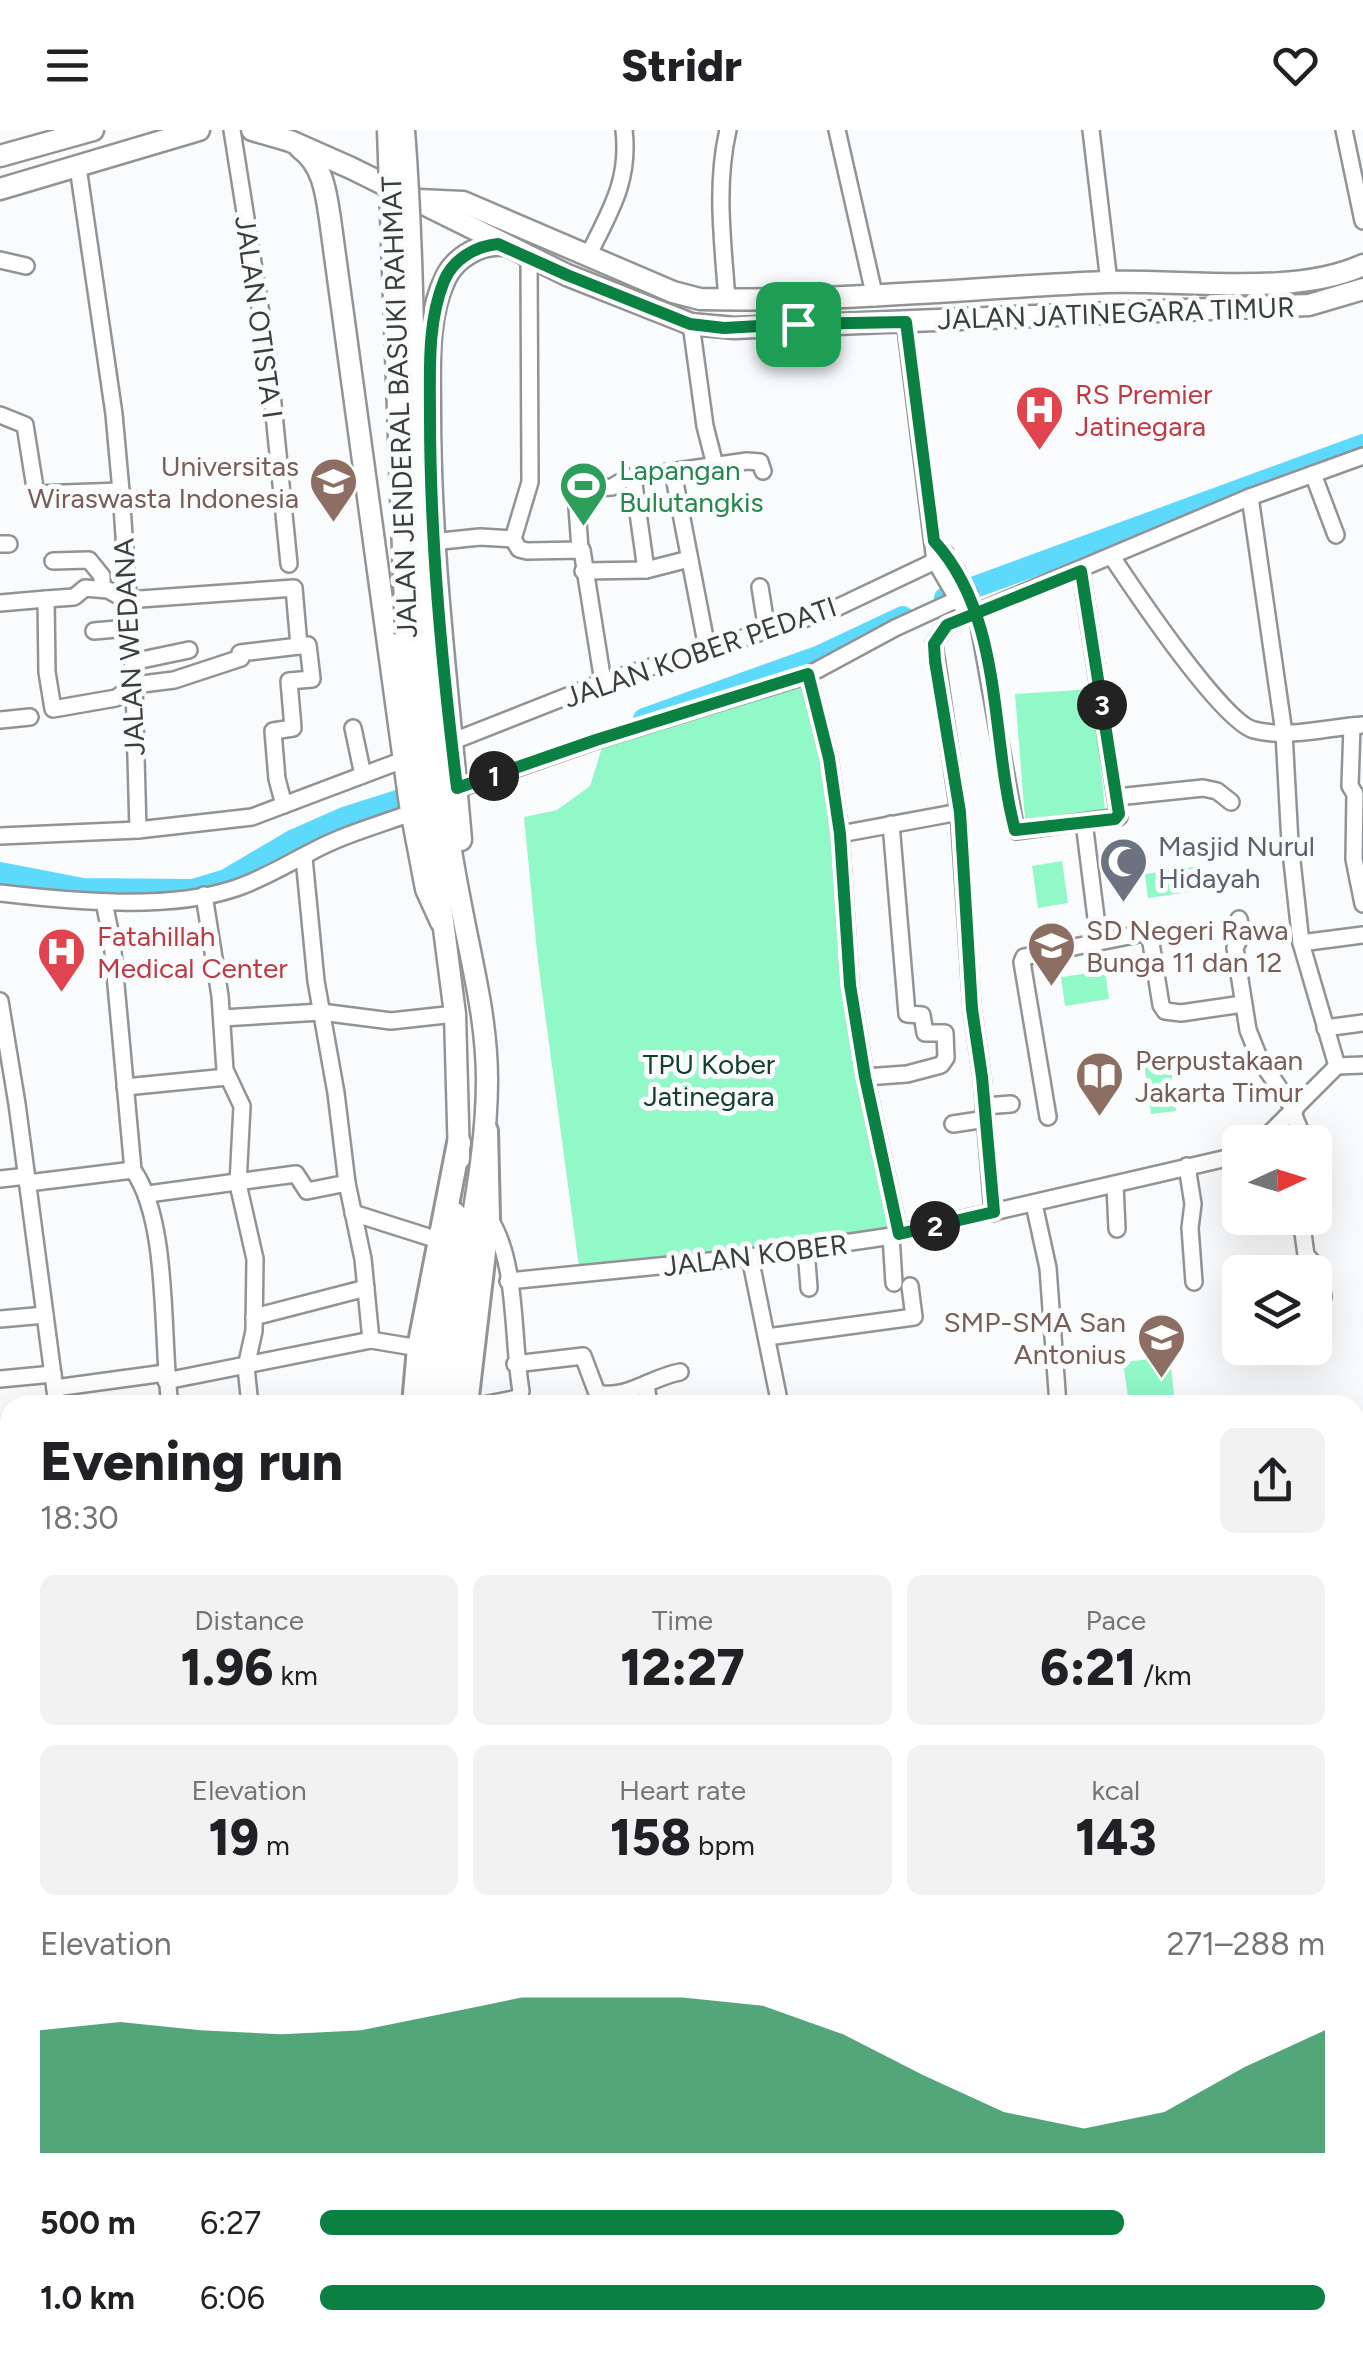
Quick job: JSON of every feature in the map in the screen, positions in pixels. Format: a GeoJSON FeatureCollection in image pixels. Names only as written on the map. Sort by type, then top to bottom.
{"type":"FeatureCollection","features":[{"type":"Feature","properties":{"kind":"highway"},"geometry":{"type":"LineString","coordinates":[[467,1395],[488,1218],[486,1131]]}},
{"type":"Feature","properties":{"kind":"highway"},"geometry":{"type":"LineString","coordinates":[[415,1395],[419,1348],[459,1143]]}},
{"type":"Feature","properties":{"kind":"main road"},"geometry":{"type":"LineString","coordinates":[[0,156],[94,130]]}},
{"type":"Feature","properties":{"kind":"main road"},"geometry":{"type":"LineString","coordinates":[[0,189],[199,130]]}},
{"type":"Feature","properties":{"kind":"main road","name":"JALAN JATINEGARA TIMUR"},"geometry":{"type":"LineString","coordinates":[[252,130],[290,140],[529,258],[690,324],[724,328],[1309,304],[1363,289]]}},
{"type":"Feature","properties":{"kind":"main road","name":"JALAN JENDERAL BASUKI RAHMAT"},"geometry":{"type":"LineString","coordinates":[[388,130],[414,634],[457,787],[465,922]]}},
{"type":"Feature","properties":{"kind":"main road","name":"JALAN JENDERAL BASUKI RAHMAT"},"geometry":{"type":"LineString","coordinates":[[404,130],[415,518],[410,764]]}},
{"type":"Feature","properties":{"kind":"main road","name":"JALAN JENDERAL BASUKI RAHMAT"},"geometry":{"type":"LineString","coordinates":[[290,140],[315,162],[324,184],[365,461],[381,614],[410,764],[426,889],[441,922],[455,1014],[458,1183],[435,1395]]}},
{"type":"Feature","properties":{"kind":"main road","name":"JALAN JATINEGARA TIMUR"},"geometry":{"type":"LineString","coordinates":[[414,200],[462,202],[700,300],[875,298],[974,288],[1110,282],[1320,280],[1363,265]]}},
{"type":"Feature","properties":{"kind":"main road","name":"JALAN JENDERAL BASUKI RAHMAT"},"geometry":{"type":"LineString","coordinates":[[450,1395],[452,1350],[486,1131],[483,1014],[445,818],[446,745],[432,542],[430,348],[435,310],[445,278],[468,254],[490,245],[504,245]]}},
{"type":"Feature","properties":{"kind":"main road"},"geometry":{"type":"LineString","coordinates":[[797,300],[798,324]]}},
{"type":"Feature","properties":{"kind":"main road"},"geometry":{"type":"LineString","coordinates":[[365,461],[381,448],[394,444],[416,448],[430,461]]}},
{"type":"Feature","properties":{"kind":"street","name":"JALAN OTISTA I"},"geometry":{"type":"LineString","coordinates":[[232,130],[269,364],[289,564]]}},
{"type":"Feature","properties":{"kind":"street"},"geometry":{"type":"LineString","coordinates":[[588,256],[627,166],[624,130]]}},
{"type":"Feature","properties":{"kind":"street"},"geometry":{"type":"LineString","coordinates":[[727,300],[720,184],[721,152],[728,130]]}},
{"type":"Feature","properties":{"kind":"street"},"geometry":{"type":"LineString","coordinates":[[837,130],[875,298]]}},
{"type":"Feature","properties":{"kind":"street"},"geometry":{"type":"LineString","coordinates":[[1091,130],[1110,282]]}},
{"type":"Feature","properties":{"kind":"street"},"geometry":{"type":"LineString","coordinates":[[1344,130],[1363,221]]}},
{"type":"Feature","properties":{"kind":"street","name":"JALAN WEDANA"},"geometry":{"type":"LineString","coordinates":[[78,167],[114,414],[121,491],[134,684],[138,830]]}},
{"type":"Feature","properties":{"kind":"street"},"geometry":{"type":"LineString","coordinates":[[529,258],[530,482],[514,538],[527,551],[580,549]]}},
{"type":"Feature","properties":{"kind":"street"},"geometry":{"type":"LineString","coordinates":[[0,260],[26,266]]}},
{"type":"Feature","properties":{"kind":"street"},"geometry":{"type":"LineString","coordinates":[[906,322],[943,560],[973,616],[1015,830],[1119,817],[1081,571]]}},
{"type":"Feature","properties":{"kind":"street"},"geometry":{"type":"LineString","coordinates":[[690,324],[715,465]]}},
{"type":"Feature","properties":{"kind":"street"},"geometry":{"type":"LineString","coordinates":[[0,415],[25,425],[36,494],[121,491]]}},
{"type":"Feature","properties":{"kind":"street"},"geometry":{"type":"LineString","coordinates":[[994,1212],[972,1009],[960,812],[934,644],[947,625],[1250,497],[1363,456]]}},
{"type":"Feature","properties":{"kind":"street"},"geometry":{"type":"LineString","coordinates":[[603,682],[583,571],[576,492],[581,488],[612,487],[633,477],[755,460],[763,471]]}},
{"type":"Feature","properties":{"kind":"street"},"geometry":{"type":"LineString","coordinates":[[673,472],[707,648]]}},
{"type":"Feature","properties":{"kind":"street"},"geometry":{"type":"LineString","coordinates":[[1314,474],[1336,535]]}},
{"type":"Feature","properties":{"kind":"street"},"geometry":{"type":"LineString","coordinates":[[633,477],[646,570]]}},
{"type":"Feature","properties":{"kind":"street"},"geometry":{"type":"LineString","coordinates":[[1250,497],[1284,733],[1301,943],[1337,1066]]}},
{"type":"Feature","properties":{"kind":"street"},"geometry":{"type":"LineString","coordinates":[[432,542],[514,538]]}},
{"type":"Feature","properties":{"kind":"street"},"geometry":{"type":"LineString","coordinates":[[1112,557],[1188,666],[1249,729],[1284,733],[1357,726],[1350,786],[1359,794],[1354,859],[1363,904]]}},
{"type":"Feature","properties":{"kind":"street"},"geometry":{"type":"LineString","coordinates":[[583,571],[646,570],[689,559]]}},
{"type":"Feature","properties":{"kind":"street"},"geometry":{"type":"LineString","coordinates":[[53,562],[89,560],[102,576],[102,589]]}},
{"type":"Feature","properties":{"kind":"street","name":"JALAN KOBER PEDATI"},"geometry":{"type":"LineString","coordinates":[[446,745],[603,682],[832,610],[943,560]]}},
{"type":"Feature","properties":{"kind":"street"},"geometry":{"type":"LineString","coordinates":[[760,587],[767,632]]}},
{"type":"Feature","properties":{"kind":"street"},"geometry":{"type":"LineString","coordinates":[[0,602],[74,597],[84,588],[102,589],[126,600],[294,588],[299,646]]}},
{"type":"Feature","properties":{"kind":"street"},"geometry":{"type":"LineString","coordinates":[[457,787],[808,674],[962,595]]}},
{"type":"Feature","properties":{"kind":"street"},"geometry":{"type":"LineString","coordinates":[[46,599],[47,672],[53,709],[116,698],[134,684],[174,680],[241,658],[240,653],[308,645],[312,678],[289,681],[293,728],[273,732],[277,779],[284,805]]}},
{"type":"Feature","properties":{"kind":"street"},"geometry":{"type":"LineString","coordinates":[[94,631],[128,628]]}},
{"type":"Feature","properties":{"kind":"street"},"geometry":{"type":"LineString","coordinates":[[132,662],[189,650]]}},
{"type":"Feature","properties":{"kind":"street"},"geometry":{"type":"LineString","coordinates":[[767,1337],[914,1317],[902,1284],[901,1234],[865,1077],[850,985],[840,834],[829,758],[808,674]]}},
{"type":"Feature","properties":{"kind":"street"},"geometry":{"type":"LineString","coordinates":[[0,720],[30,717]]}},
{"type":"Feature","properties":{"kind":"street"},"geometry":{"type":"LineString","coordinates":[[353,728],[363,776]]}},
{"type":"Feature","properties":{"kind":"street"},"geometry":{"type":"LineString","coordinates":[[0,836],[138,830],[252,817],[363,776],[410,764]]}},
{"type":"Feature","properties":{"kind":"street"},"geometry":{"type":"LineString","coordinates":[[1117,796],[1204,788],[1217,791],[1231,802]]}},
{"type":"Feature","properties":{"kind":"street"},"geometry":{"type":"LineString","coordinates":[[0,893],[104,902],[204,895],[235,888],[416,808]]}},
{"type":"Feature","properties":{"kind":"street"},"geometry":{"type":"LineString","coordinates":[[840,834],[960,812]]}},
{"type":"Feature","properties":{"kind":"street"},"geometry":{"type":"LineString","coordinates":[[1084,822],[1100,942]]}},
{"type":"Feature","properties":{"kind":"street"},"geometry":{"type":"LineString","coordinates":[[865,1077],[907,1074],[942,1065],[946,1060],[945,1034],[925,1032],[922,1015],[909,1016],[907,1012],[892,824]]}},
{"type":"Feature","properties":{"kind":"street"},"geometry":{"type":"LineString","coordinates":[[304,858],[321,1012],[371,1340]]}},
{"type":"Feature","properties":{"kind":"street"},"geometry":{"type":"LineString","coordinates":[[204,895],[227,1077],[242,1106],[238,1184],[255,1259],[254,1317],[246,1367],[249,1395]]}},
{"type":"Feature","properties":{"kind":"street"},"geometry":{"type":"LineString","coordinates":[[104,902],[112,941],[133,1170],[148,1194],[159,1263],[169,1395]]}},
{"type":"Feature","properties":{"kind":"street"},"geometry":{"type":"LineString","coordinates":[[1239,919],[1242,934],[1234,944],[1248,1030],[1260,1060],[1299,1125]]}},
{"type":"Feature","properties":{"kind":"street"},"geometry":{"type":"LineString","coordinates":[[1048,1117],[1022,959],[1149,934],[1161,1006],[1172,1013],[1243,1004]]}},
{"type":"Feature","properties":{"kind":"street"},"geometry":{"type":"LineString","coordinates":[[1301,943],[1363,935]]}},
{"type":"Feature","properties":{"kind":"street"},"geometry":{"type":"LineString","coordinates":[[0,1001],[18,1104],[55,1389]]}},
{"type":"Feature","properties":{"kind":"street"},"geometry":{"type":"LineString","coordinates":[[222,1018],[321,1012],[391,1021],[455,1014]]}},
{"type":"Feature","properties":{"kind":"street"},"geometry":{"type":"LineString","coordinates":[[1324,1028],[1363,1023]]}},
{"type":"Feature","properties":{"kind":"street"},"geometry":{"type":"LineString","coordinates":[[946,1060],[979,1057]]}},
{"type":"Feature","properties":{"kind":"street"},"geometry":{"type":"LineString","coordinates":[[1279,1125],[1337,1066],[1363,1065]]}},
{"type":"Feature","properties":{"kind":"street"},"geometry":{"type":"LineString","coordinates":[[125,1087],[227,1077]]}},
{"type":"Feature","properties":{"kind":"street"},"geometry":{"type":"LineString","coordinates":[[0,1107],[18,1104]]}},
{"type":"Feature","properties":{"kind":"street"},"geometry":{"type":"LineString","coordinates":[[953,1124],[1011,1104]]}},
{"type":"Feature","properties":{"kind":"street","name":"JALAN KOBER"},"geometry":{"type":"LineString","coordinates":[[508,1281],[750,1257],[901,1234],[1222,1159]]}},
{"type":"Feature","properties":{"kind":"street"},"geometry":{"type":"LineString","coordinates":[[1187,1166],[1192,1196],[1194,1282]]}},
{"type":"Feature","properties":{"kind":"street"},"geometry":{"type":"LineString","coordinates":[[0,1179],[133,1170]]}},
{"type":"Feature","properties":{"kind":"street"},"geometry":{"type":"LineString","coordinates":[[148,1194],[296,1174],[307,1191],[346,1183]]}},
{"type":"Feature","properties":{"kind":"street"},"geometry":{"type":"LineString","coordinates":[[1114,1185],[1117,1229]]}},
{"type":"Feature","properties":{"kind":"street"},"geometry":{"type":"LineString","coordinates":[[1034,1204],[1048,1268],[1057,1395]]}},
{"type":"Feature","properties":{"kind":"street"},"geometry":{"type":"LineString","coordinates":[[353,1213],[438,1240]]}},
{"type":"Feature","properties":{"kind":"street"},"geometry":{"type":"LineString","coordinates":[[488,1218],[500,1240],[508,1281],[520,1395]]}},
{"type":"Feature","properties":{"kind":"street"},"geometry":{"type":"LineString","coordinates":[[901,1234],[919,1248]]}},
{"type":"Feature","properties":{"kind":"street"},"geometry":{"type":"LineString","coordinates":[[806,1249],[808,1288]]}},
{"type":"Feature","properties":{"kind":"street"},"geometry":{"type":"LineString","coordinates":[[750,1257],[778,1395]]}},
{"type":"Feature","properties":{"kind":"street"},"geometry":{"type":"LineString","coordinates":[[254,1317],[366,1288]]}},
{"type":"Feature","properties":{"kind":"street"},"geometry":{"type":"LineString","coordinates":[[0,1319],[44,1314]]}},
{"type":"Feature","properties":{"kind":"street"},"geometry":{"type":"LineString","coordinates":[[0,1379],[55,1389],[246,1367],[254,1362],[371,1340],[419,1348]]}},
{"type":"Feature","properties":{"kind":"street"},"geometry":{"type":"LineString","coordinates":[[516,1364],[580,1355],[597,1392],[605,1395],[638,1390],[660,1376],[680,1372]]}},
{"type":"Feature","properties":{"kind":"street"},"geometry":{"type":"LineString","coordinates":[[646,1384],[648,1395]]}},
{"type":"Feature","properties":{"kind":"green space","name":"TPU Kober Jatinegara"},"geometry":{"type":"Polygon","coordinates":[[[808,675],[829,758],[850,985],[899,1234],[580,1275],[538,961],[524,817],[557,810],[590,786],[605,738],[808,675]]]}},
{"type":"Feature","properties":{"kind":"green space"},"geometry":{"type":"Polygon","coordinates":[[[1093,689],[1105,810],[1025,819],[1015,694],[1093,689]]]}},
{"type":"Feature","properties":{"kind":"green space"},"geometry":{"type":"Polygon","coordinates":[[[1062,861],[1068,903],[1038,908],[1032,866],[1062,861]]]}},
{"type":"Feature","properties":{"kind":"green space"},"geometry":{"type":"Polygon","coordinates":[[[1193,867],[1196,891],[1148,898],[1145,874],[1193,867]]]}},
{"type":"Feature","properties":{"kind":"green space"},"geometry":{"type":"Polygon","coordinates":[[[1105,971],[1109,999],[1065,1006],[1061,977],[1105,971]]]}},
{"type":"Feature","properties":{"kind":"green space"},"geometry":{"type":"Polygon","coordinates":[[[1170,1061],[1176,1111],[1151,1114],[1144,1063],[1170,1061]]]}},
{"type":"Feature","properties":{"kind":"green space"},"geometry":{"type":"Polygon","coordinates":[[[1170,1357],[1174,1395],[1128,1395],[1123,1362],[1170,1357]]]}},
{"type":"Feature","properties":{"kind":"waterway"},"geometry":{"type":"LineString","coordinates":[[945,598],[1363,445]]}},
{"type":"Feature","properties":{"kind":"waterway"},"geometry":{"type":"LineString","coordinates":[[644,719],[820,656],[903,617]]}},
{"type":"Feature","properties":{"kind":"waterway"},"geometry":{"type":"LineString","coordinates":[[0,873],[83,889],[193,890],[226,880],[294,840],[344,818],[429,791]]}},
{"type":"Feature","properties":{"kind":"place","name":"RS Premier Jatinegara"},"geometry":{"type":"Point","coordinates":[1040,452]}},
{"type":"Feature","properties":{"kind":"place","name":"Universitas Wiraswasta Indonesia"},"geometry":{"type":"Point","coordinates":[334,524]}},
{"type":"Feature","properties":{"kind":"place","name":"Lapangan Bulutangkis"},"geometry":{"type":"Point","coordinates":[584,528]}},
{"type":"Feature","properties":{"kind":"place","name":"Masjid Nurul Hidayah"},"geometry":{"type":"Point","coordinates":[1123,904]}},
{"type":"Feature","properties":{"kind":"place","name":"SD Negeri Rawa Bunga 11 dan 12"},"geometry":{"type":"Point","coordinates":[1051,988]}},
{"type":"Feature","properties":{"kind":"place","name":"Fatahillah Medical Center"},"geometry":{"type":"Point","coordinates":[62,994]}},
{"type":"Feature","properties":{"kind":"place","name":"Perpustakaan Jakarta Timur"},"geometry":{"type":"Point","coordinates":[1100,1118]}},
{"type":"Feature","properties":{"kind":"place","name":"SMP-SMA San Antonius"},"geometry":{"type":"Point","coordinates":[1161,1380]}},
{"type":"Feature","properties":{"kind":"route"},"geometry":{"type":"LineString","coordinates":[[798,324],[724,328],[690,324],[498,244],[468,254],[450,270],[435,310],[430,348],[432,542],[450,742],[457,788],[808,674],[829,758],[840,834],[850,985],[865,1077],[899,1234],[994,1212],[972,1009],[960,812],[935,661],[934,644],[947,625],[978,614],[1081,571],[1119,814],[1115,819],[1015,830],[978,614],[956,570],[934,541],[906,322],[798,324]]}}]}
